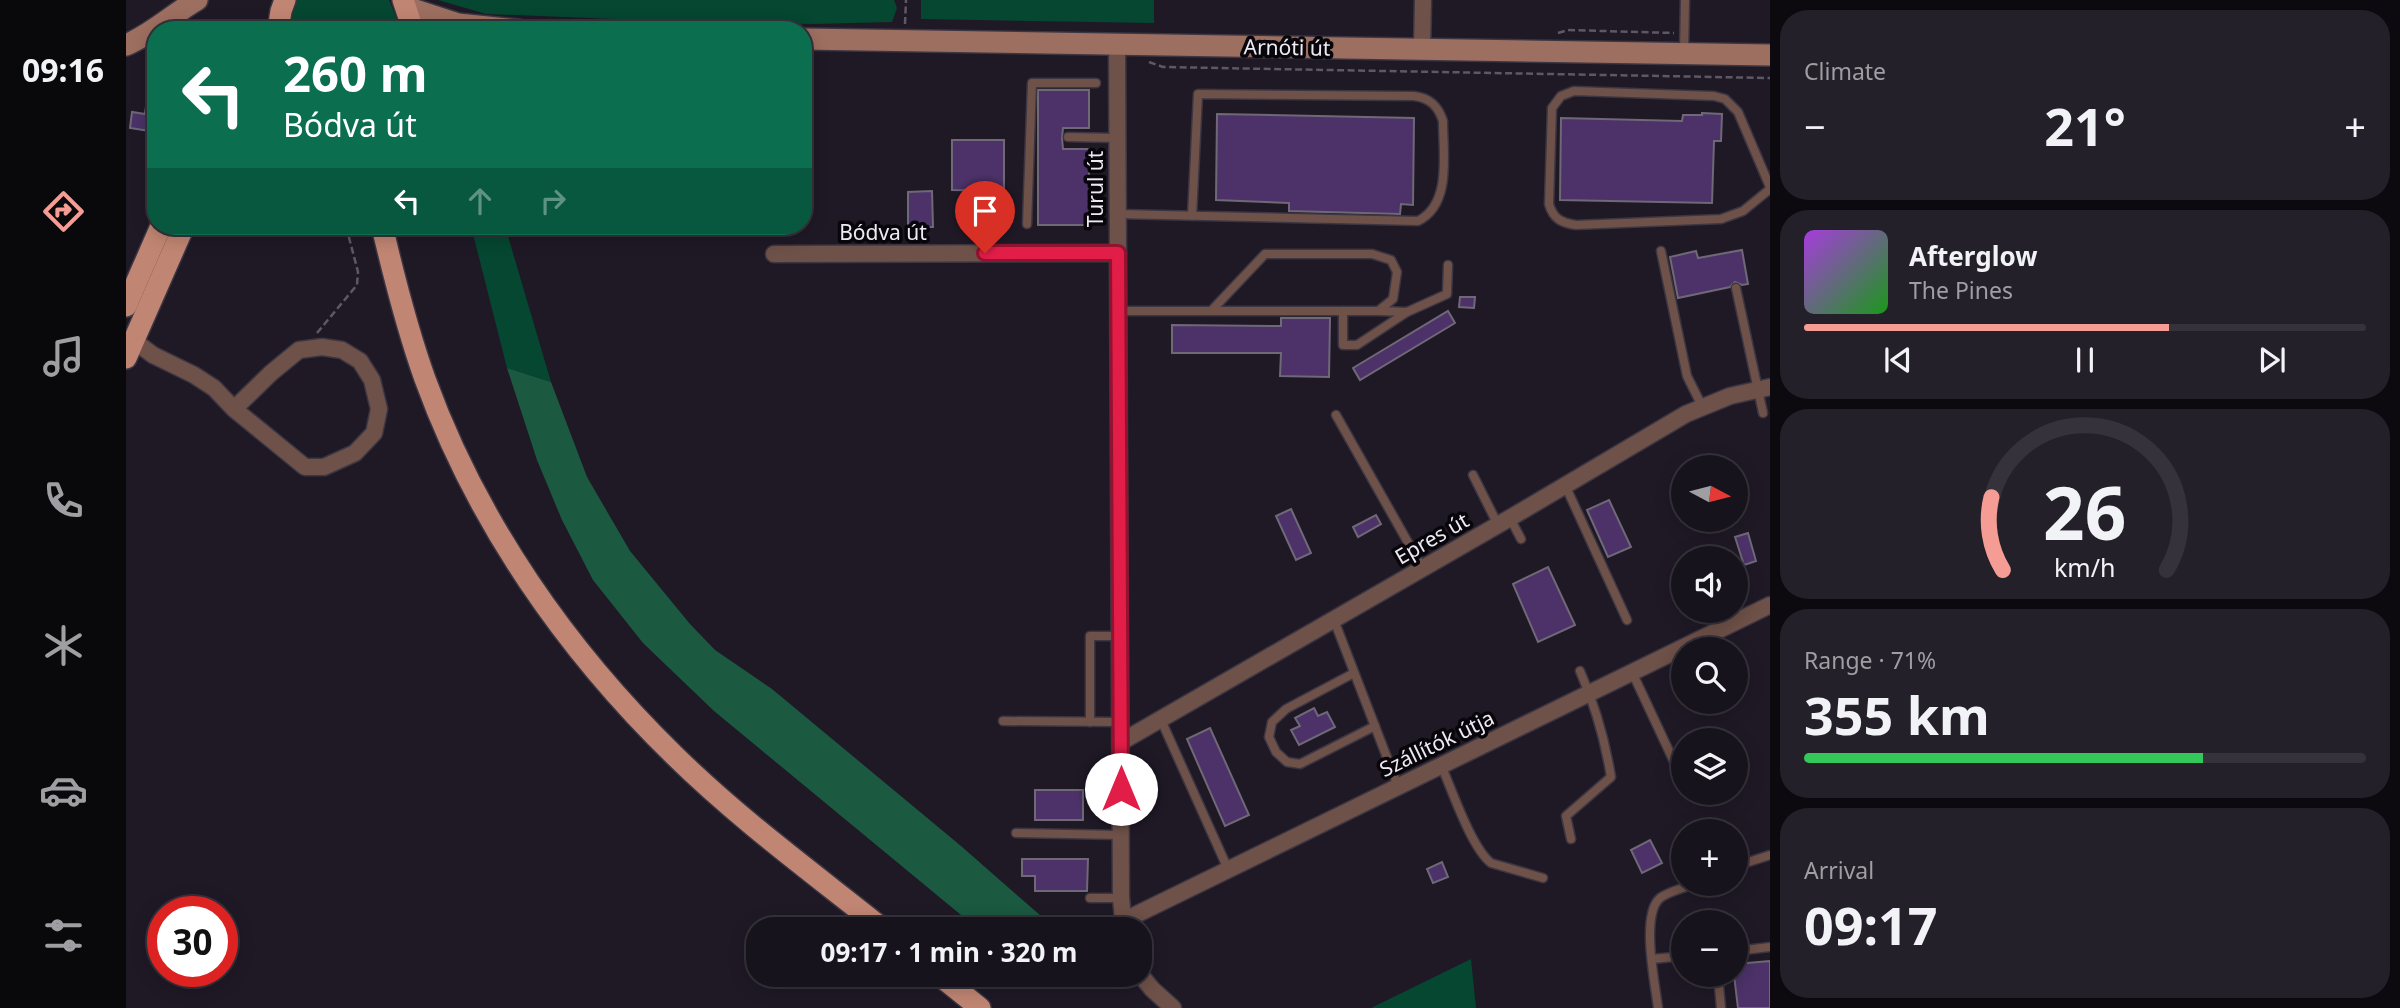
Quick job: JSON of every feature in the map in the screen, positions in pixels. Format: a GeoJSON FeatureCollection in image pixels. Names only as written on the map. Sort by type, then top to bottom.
{"type":"FeatureCollection","features":[{"type":"Feature","properties":{"kind":"main road"},"geometry":{"type":"LineString","coordinates":[[163,21],[186,2]]}},
{"type":"Feature","properties":{"kind":"main road"},"geometry":{"type":"LineString","coordinates":[[405,3],[408,21]]}},
{"type":"Feature","properties":{"kind":"main road"},"geometry":{"type":"LineString","coordinates":[[405,3],[450,21]]}},
{"type":"Feature","properties":{"kind":"main road"},"geometry":{"type":"LineString","coordinates":[[126,45],[147,34]]}},
{"type":"Feature","properties":{"kind":"main road","name":"Arnóti út"},"geometry":{"type":"LineString","coordinates":[[812,39],[1117,52],[1540,52],[1684,44],[1770,55]]}},
{"type":"Feature","properties":{"kind":"main road"},"geometry":{"type":"LineString","coordinates":[[126,306],[157,235]]}},
{"type":"Feature","properties":{"kind":"main road"},"geometry":{"type":"LineString","coordinates":[[130,349],[180,235]]}},
{"type":"Feature","properties":{"kind":"main road"},"geometry":{"type":"LineString","coordinates":[[384,235],[411,336],[446,430],[483,507],[515,561],[552,614],[604,680],[677,758],[742,815],[868,917]]}},
{"type":"Feature","properties":{"kind":"main road"},"geometry":{"type":"LineString","coordinates":[[954,987],[980,1008]]}},
{"type":"Feature","properties":{"kind":"street"},"geometry":{"type":"LineString","coordinates":[[1422,51],[1423,0]]}},
{"type":"Feature","properties":{"kind":"street","name":"Turul út"},"geometry":{"type":"LineString","coordinates":[[1117,52],[1122,917]]}},
{"type":"Feature","properties":{"kind":"street","name":"Bódva út"},"geometry":{"type":"LineString","coordinates":[[774,254],[1118,253]]}},
{"type":"Feature","properties":{"kind":"street"},"geometry":{"type":"LineString","coordinates":[[130,349],[153,355],[214,388],[234,409],[305,467],[324,467],[355,453],[374,433],[378,421],[378,398],[366,369],[352,355],[332,348],[305,348],[271,373],[234,409]]}},
{"type":"Feature","properties":{"kind":"street","name":"Epres út"},"geometry":{"type":"LineString","coordinates":[[1121,742],[1702,406],[1764,388]]}},
{"type":"Feature","properties":{"kind":"street","name":"Szállítók útja"},"geometry":{"type":"LineString","coordinates":[[1138,917],[1228,869],[1770,605]]}},
{"type":"Feature","properties":{"kind":"street"},"geometry":{"type":"LineString","coordinates":[[1150,987],[1173,1008]]}},
{"type":"Feature","properties":{"kind":"lane"},"geometry":{"type":"LineString","coordinates":[[1684,44],[1685,0]]}},
{"type":"Feature","properties":{"kind":"lane"},"geometry":{"type":"LineString","coordinates":[[1027,224],[1032,83],[1097,83]]}},
{"type":"Feature","properties":{"kind":"lane"},"geometry":{"type":"LineString","coordinates":[[1574,91],[1714,96],[1725,99],[1738,112],[1770,188],[1743,211],[1721,219],[1576,225],[1562,222],[1553,215],[1549,204],[1552,108],[1561,96],[1574,91]]}},
{"type":"Feature","properties":{"kind":"lane"},"geometry":{"type":"LineString","coordinates":[[1117,214],[1192,216],[1418,220],[1433,209],[1441,192],[1441,113],[1430,101],[1414,96],[1198,94],[1192,216]]}},
{"type":"Feature","properties":{"kind":"lane"},"geometry":{"type":"LineString","coordinates":[[1068,137],[1117,138]]}},
{"type":"Feature","properties":{"kind":"lane"},"geometry":{"type":"LineString","coordinates":[[1661,251],[1687,376],[1702,406]]}},
{"type":"Feature","properties":{"kind":"lane"},"geometry":{"type":"LineString","coordinates":[[1212,310],[1265,254],[1372,254],[1391,260],[1397,272],[1395,293],[1387,306],[1377,311]]}},
{"type":"Feature","properties":{"kind":"lane"},"geometry":{"type":"LineString","coordinates":[[1343,311],[1343,345],[1357,345],[1407,312],[1447,294],[1448,265]]}},
{"type":"Feature","properties":{"kind":"lane"},"geometry":{"type":"LineString","coordinates":[[1736,288],[1764,388],[1763,413]]}},
{"type":"Feature","properties":{"kind":"lane"},"geometry":{"type":"LineString","coordinates":[[1118,311],[1407,312]]}},
{"type":"Feature","properties":{"kind":"lane"},"geometry":{"type":"LineString","coordinates":[[1336,415],[1423,569]]}},
{"type":"Feature","properties":{"kind":"lane"},"geometry":{"type":"LineString","coordinates":[[1473,475],[1504,522],[1521,539]]}},
{"type":"Feature","properties":{"kind":"lane"},"geometry":{"type":"LineString","coordinates":[[1565,485],[1627,620]]}},
{"type":"Feature","properties":{"kind":"lane"},"geometry":{"type":"LineString","coordinates":[[1334,620],[1398,786]]}},
{"type":"Feature","properties":{"kind":"lane"},"geometry":{"type":"LineString","coordinates":[[1090,722],[1090,636],[1120,636]]}},
{"type":"Feature","properties":{"kind":"lane"},"geometry":{"type":"LineString","coordinates":[[1571,839],[1566,816],[1611,777],[1606,744],[1590,692],[1580,671]]}},
{"type":"Feature","properties":{"kind":"lane"},"geometry":{"type":"LineString","coordinates":[[1632,671],[1671,755]]}},
{"type":"Feature","properties":{"kind":"lane"},"geometry":{"type":"LineString","coordinates":[[1354,673],[1277,715],[1269,730],[1272,745],[1287,762],[1300,764],[1375,726]]}},
{"type":"Feature","properties":{"kind":"lane"},"geometry":{"type":"LineString","coordinates":[[1161,720],[1228,869]]}},
{"type":"Feature","properties":{"kind":"lane"},"geometry":{"type":"LineString","coordinates":[[1003,721],[1121,722]]}},
{"type":"Feature","properties":{"kind":"lane"},"geometry":{"type":"LineString","coordinates":[[1441,765],[1485,858],[1491,863],[1543,878]]}},
{"type":"Feature","properties":{"kind":"lane"},"geometry":{"type":"LineString","coordinates":[[1016,833],[1121,835]]}},
{"type":"Feature","properties":{"kind":"lane"},"geometry":{"type":"LineString","coordinates":[[1748,861],[1770,855]]}},
{"type":"Feature","properties":{"kind":"lane"},"geometry":{"type":"LineString","coordinates":[[1658,1008],[1649,932],[1652,910],[1660,898],[1671,893]]}},
{"type":"Feature","properties":{"kind":"lane"},"geometry":{"type":"LineString","coordinates":[[1090,898],[1121,898]]}},
{"type":"Feature","properties":{"kind":"lane"},"geometry":{"type":"LineString","coordinates":[[1748,950],[1770,947]]}},
{"type":"Feature","properties":{"kind":"lane"},"geometry":{"type":"LineString","coordinates":[[1653,959],[1671,957]]}},
{"type":"Feature","properties":{"kind":"lane"},"geometry":{"type":"LineString","coordinates":[[1719,987],[1721,1008]]}},
{"type":"Feature","properties":{"kind":"path"},"geometry":{"type":"LineString","coordinates":[[905,41],[906,0]]}},
{"type":"Feature","properties":{"kind":"path"},"geometry":{"type":"LineString","coordinates":[[1540,52],[1552,38],[1568,30],[1684,44]]}},
{"type":"Feature","properties":{"kind":"path"},"geometry":{"type":"LineString","coordinates":[[1117,52],[1163,67],[1770,78]]}},
{"type":"Feature","properties":{"kind":"path"},"geometry":{"type":"LineString","coordinates":[[305,348],[357,285],[358,272],[348,235]]}},
{"type":"Feature","properties":{"kind":"green space"},"geometry":{"type":"Polygon","coordinates":[[[294,0],[389,0],[398,21],[288,21],[294,0]]]}},
{"type":"Feature","properties":{"kind":"green space"},"geometry":{"type":"Polygon","coordinates":[[[438,0],[894,0],[897,8],[892,22],[814,24],[812,21],[666,21],[486,14],[438,0]]]}},
{"type":"Feature","properties":{"kind":"green space"},"geometry":{"type":"Polygon","coordinates":[[[921,0],[1154,0],[1154,23],[921,19],[921,0]]]}},
{"type":"Feature","properties":{"kind":"green space"},"geometry":{"type":"Polygon","coordinates":[[[473,235],[508,235],[551,382],[507,368],[473,235]]]}},
{"type":"Feature","properties":{"kind":"green space"},"geometry":{"type":"Polygon","coordinates":[[[507,368],[551,382],[587,477],[630,551],[715,650],[772,689],[1041,916],[963,917],[714,711],[643,643],[593,580],[562,520],[537,460],[507,368]]]}},
{"type":"Feature","properties":{"kind":"green space"},"geometry":{"type":"Polygon","coordinates":[[[1471,959],[1476,1008],[1371,1008],[1471,959]]]}},
{"type":"Feature","properties":{"kind":"building"},"geometry":{"type":"Polygon","coordinates":[[[1038,90],[1089,90],[1089,128],[1063,128],[1062,138],[1063,149],[1089,149],[1089,225],[1038,225],[1038,90]]]}},
{"type":"Feature","properties":{"kind":"building"},"geometry":{"type":"Polygon","coordinates":[[[147,99],[147,131],[130,128],[132,112],[145,114],[147,99]]]}},
{"type":"Feature","properties":{"kind":"building"},"geometry":{"type":"Polygon","coordinates":[[[1217,114],[1414,118],[1413,205],[1401,204],[1400,214],[1289,211],[1289,203],[1216,200],[1217,114]]]}},
{"type":"Feature","properties":{"kind":"building"},"geometry":{"type":"Polygon","coordinates":[[[1722,114],[1721,141],[1714,141],[1712,203],[1560,200],[1561,118],[1682,121],[1683,115],[1722,114]]]}},
{"type":"Feature","properties":{"kind":"building"},"geometry":{"type":"Polygon","coordinates":[[[952,140],[1004,140],[1004,191],[952,190],[952,140]]]}},
{"type":"Feature","properties":{"kind":"building"},"geometry":{"type":"Polygon","coordinates":[[[932,191],[933,227],[908,227],[908,192],[932,191]]]}},
{"type":"Feature","properties":{"kind":"building"},"geometry":{"type":"Polygon","coordinates":[[[1742,250],[1748,284],[1735,282],[1730,287],[1678,298],[1670,257],[1696,251],[1698,258],[1742,250]]]}},
{"type":"Feature","properties":{"kind":"building"},"geometry":{"type":"Polygon","coordinates":[[[1460,297],[1475,297],[1474,308],[1459,307],[1460,297]]]}},
{"type":"Feature","properties":{"kind":"building"},"geometry":{"type":"Polygon","coordinates":[[[1448,311],[1455,323],[1360,380],[1353,368],[1448,311]]]}},
{"type":"Feature","properties":{"kind":"building"},"geometry":{"type":"Polygon","coordinates":[[[1281,318],[1330,318],[1329,377],[1280,376],[1281,353],[1172,353],[1172,325],[1281,326],[1281,318]]]}},
{"type":"Feature","properties":{"kind":"building"},"geometry":{"type":"Polygon","coordinates":[[[1609,500],[1631,547],[1608,557],[1587,510],[1609,500]]]}},
{"type":"Feature","properties":{"kind":"building"},"geometry":{"type":"Polygon","coordinates":[[[1291,509],[1311,553],[1296,560],[1276,516],[1291,509]]]}},
{"type":"Feature","properties":{"kind":"building"},"geometry":{"type":"Polygon","coordinates":[[[1376,515],[1381,524],[1358,537],[1353,527],[1376,515]]]}},
{"type":"Feature","properties":{"kind":"building"},"geometry":{"type":"Polygon","coordinates":[[[1748,533],[1756,561],[1748,564],[1748,546],[1738,546],[1735,537],[1748,533]]]}},
{"type":"Feature","properties":{"kind":"building"},"geometry":{"type":"Polygon","coordinates":[[[1548,567],[1575,625],[1538,642],[1513,584],[1548,567]]]}},
{"type":"Feature","properties":{"kind":"building"},"geometry":{"type":"Polygon","coordinates":[[[1314,708],[1318,716],[1327,712],[1335,727],[1299,745],[1291,730],[1300,726],[1295,718],[1314,708]]]}},
{"type":"Feature","properties":{"kind":"building"},"geometry":{"type":"Polygon","coordinates":[[[1210,728],[1249,815],[1225,826],[1187,739],[1210,728]]]}},
{"type":"Feature","properties":{"kind":"building"},"geometry":{"type":"Polygon","coordinates":[[[1035,790],[1083,790],[1083,820],[1035,820],[1035,790]]]}},
{"type":"Feature","properties":{"kind":"building"},"geometry":{"type":"Polygon","coordinates":[[[1650,840],[1662,863],[1642,873],[1631,850],[1650,840]]]}},
{"type":"Feature","properties":{"kind":"building"},"geometry":{"type":"Polygon","coordinates":[[[1022,859],[1088,859],[1087,891],[1035,891],[1035,876],[1022,876],[1022,859]]]}},
{"type":"Feature","properties":{"kind":"building"},"geometry":{"type":"Polygon","coordinates":[[[1442,862],[1448,877],[1433,883],[1427,869],[1442,862]]]}},
{"type":"Feature","properties":{"kind":"building"},"geometry":{"type":"Polygon","coordinates":[[[1770,961],[1770,1008],[1738,1008],[1735,987],[1748,987],[1748,963],[1770,961]]]}},
{"type":"Feature","properties":{"kind":"route"},"geometry":{"type":"LineString","coordinates":[[985,253],[1118,253],[1121,789]]}}]}
